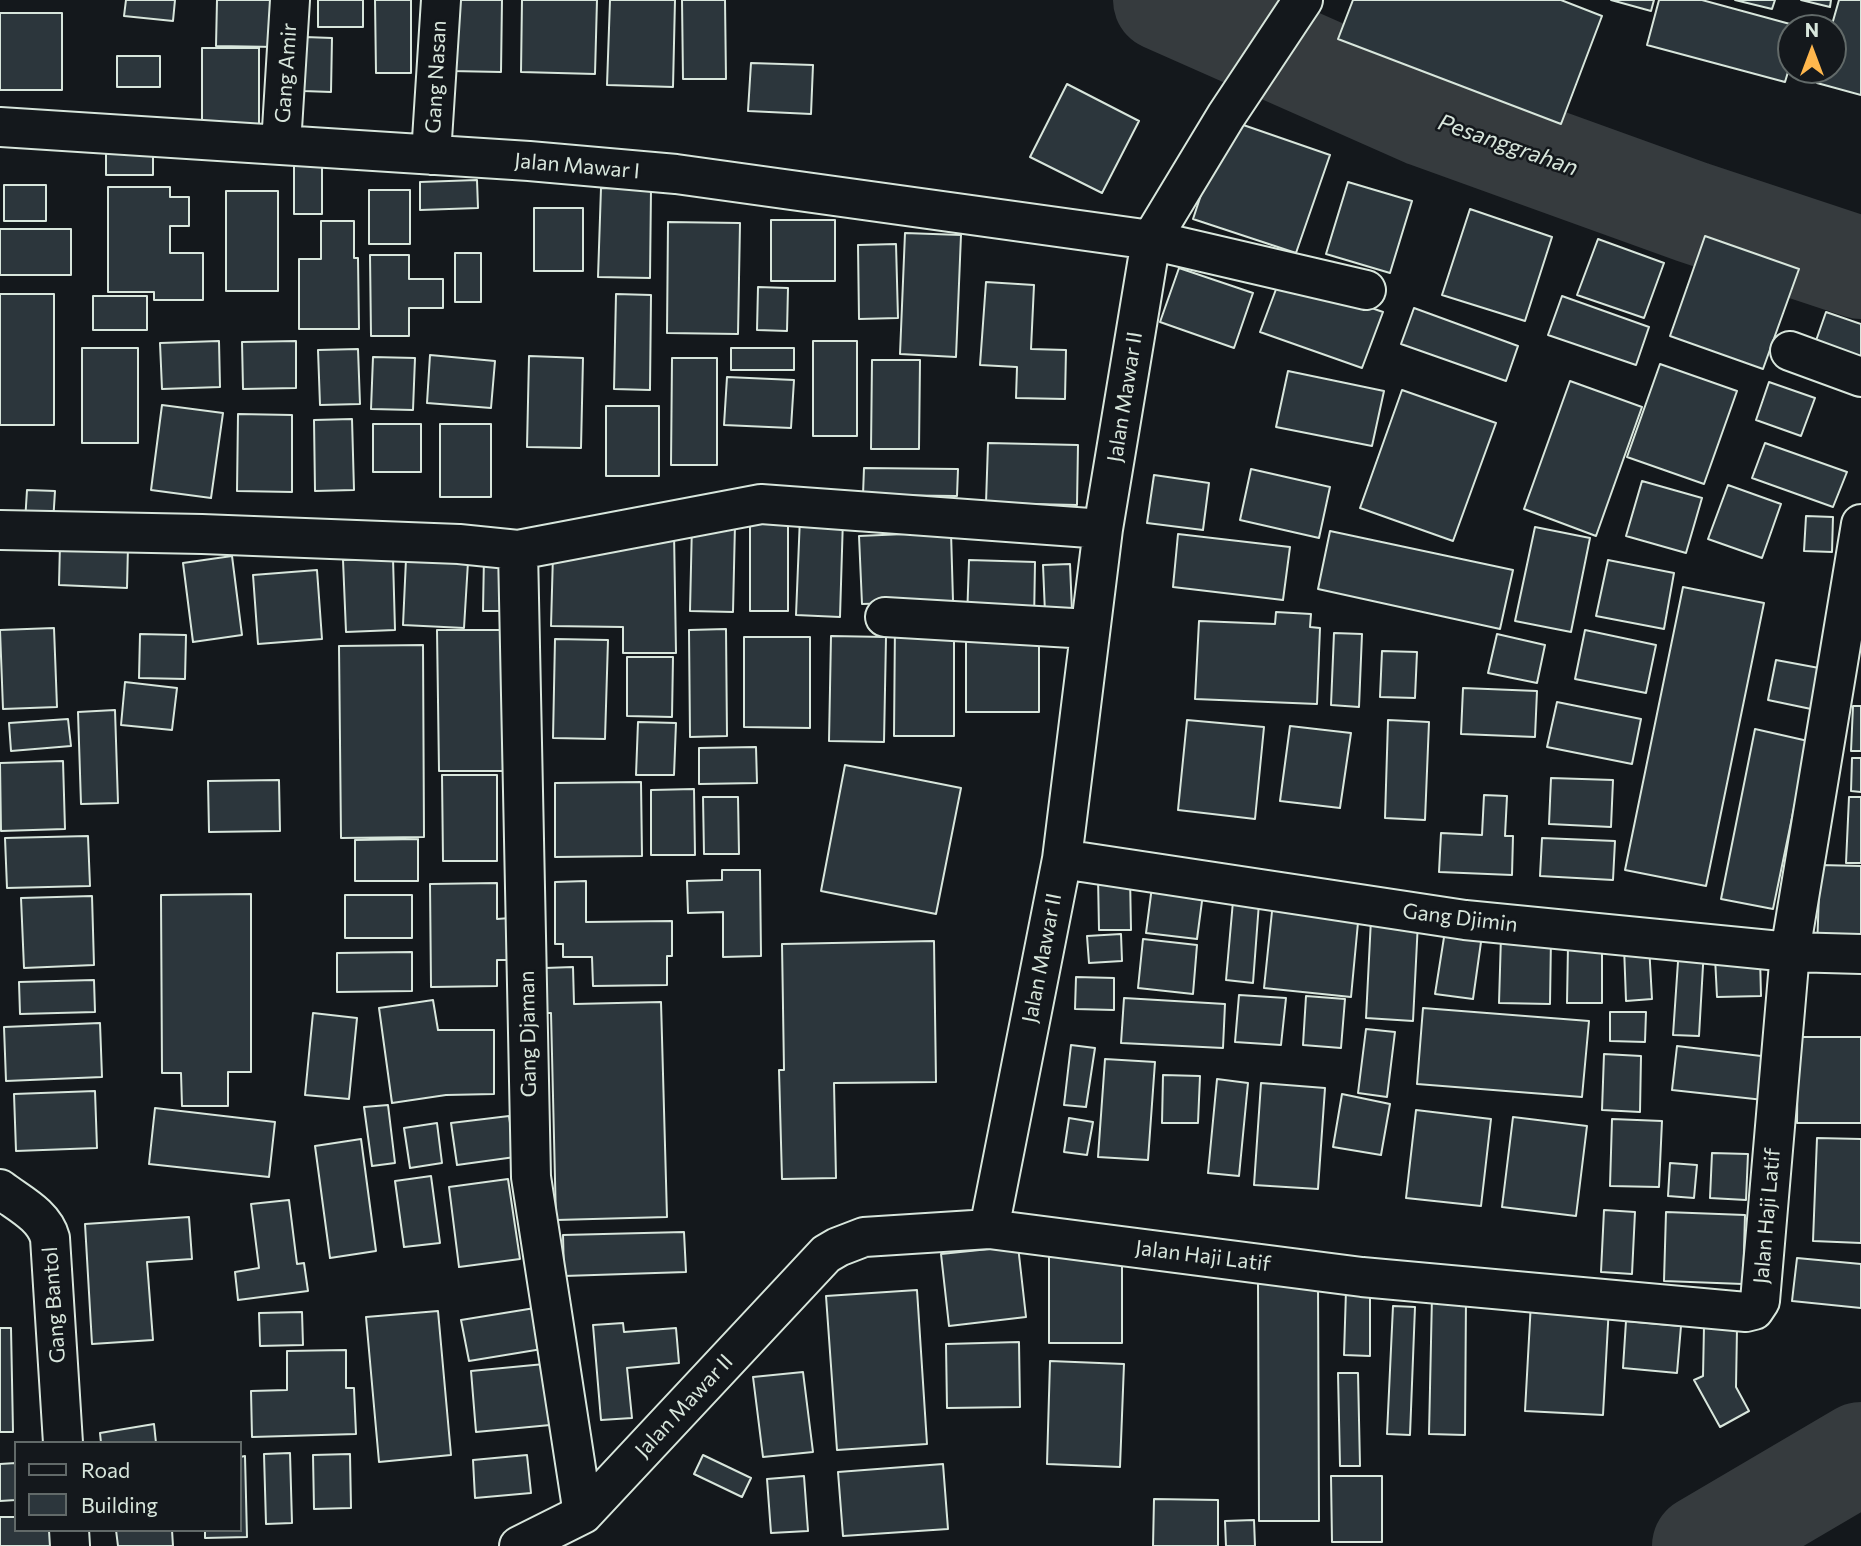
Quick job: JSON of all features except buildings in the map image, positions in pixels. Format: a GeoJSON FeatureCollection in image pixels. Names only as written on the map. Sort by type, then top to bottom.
{"type":"FeatureCollection","features":[{"type":"Feature","properties":{"kind":"street","name":"Gang Amir"},"geometry":{"type":"LineString","coordinates":[[281,145],[290,0]]}},
{"type":"Feature","properties":{"kind":"street","name":"Gang Nasan"},"geometry":{"type":"LineString","coordinates":[[431,155],[441,0]]}},
{"type":"Feature","properties":{"kind":"street","name":"Jalan Mawar II"},"geometry":{"type":"LineString","coordinates":[[520,1546],[583,1514],[827,1254],[864,1237],[989,1229],[1062,859],[1103,529],[1151,240],[1226,116],[1298,7]]}},
{"type":"Feature","properties":{"kind":"street","name":"Jalan Mawar I"},"geometry":{"type":"LineString","coordinates":[[0,127],[676,174],[1151,240],[1366,290]]}},
{"type":"Feature","properties":{"kind":"street"},"geometry":{"type":"LineString","coordinates":[[1790,351],[1861,377]]}},
{"type":"Feature","properties":{"kind":"street"},"geometry":{"type":"LineString","coordinates":[[0,530],[202,534],[458,544],[518,550],[761,504],[1103,529]]}},
{"type":"Feature","properties":{"kind":"street","name":"Jalan Haji Latif"},"geometry":{"type":"LineString","coordinates":[[989,1229],[1362,1277],[1746,1312],[1754,1310],[1760,1301],[1790,952],[1860,538]]}},
{"type":"Feature","properties":{"kind":"street","name":"Gang Djaman"},"geometry":{"type":"LineString","coordinates":[[518,550],[531,1177],[583,1514]]}},
{"type":"Feature","properties":{"kind":"street"},"geometry":{"type":"LineString","coordinates":[[885,617],[1089,629]]}},
{"type":"Feature","properties":{"kind":"street","name":"Gang Djimin"},"geometry":{"type":"LineString","coordinates":[[1062,859],[1465,920],[1790,952],[1861,954]]}},
{"type":"Feature","properties":{"kind":"street","name":"Gang Bantol"},"geometry":{"type":"LineString","coordinates":[[8,1204],[45,1226],[50,1238],[64,1441]]}},
{"type":"Feature","properties":{"kind":"waterway","name":"Pesanggrahan"},"geometry":{"type":"LineString","coordinates":[[1164,0],[1426,116],[1692,212],[1861,268]]}},
{"type":"Feature","properties":{"kind":"waterway","name":"Pesanggrahan"},"geometry":{"type":"LineString","coordinates":[[1703,1546],[1861,1453]]}}]}
